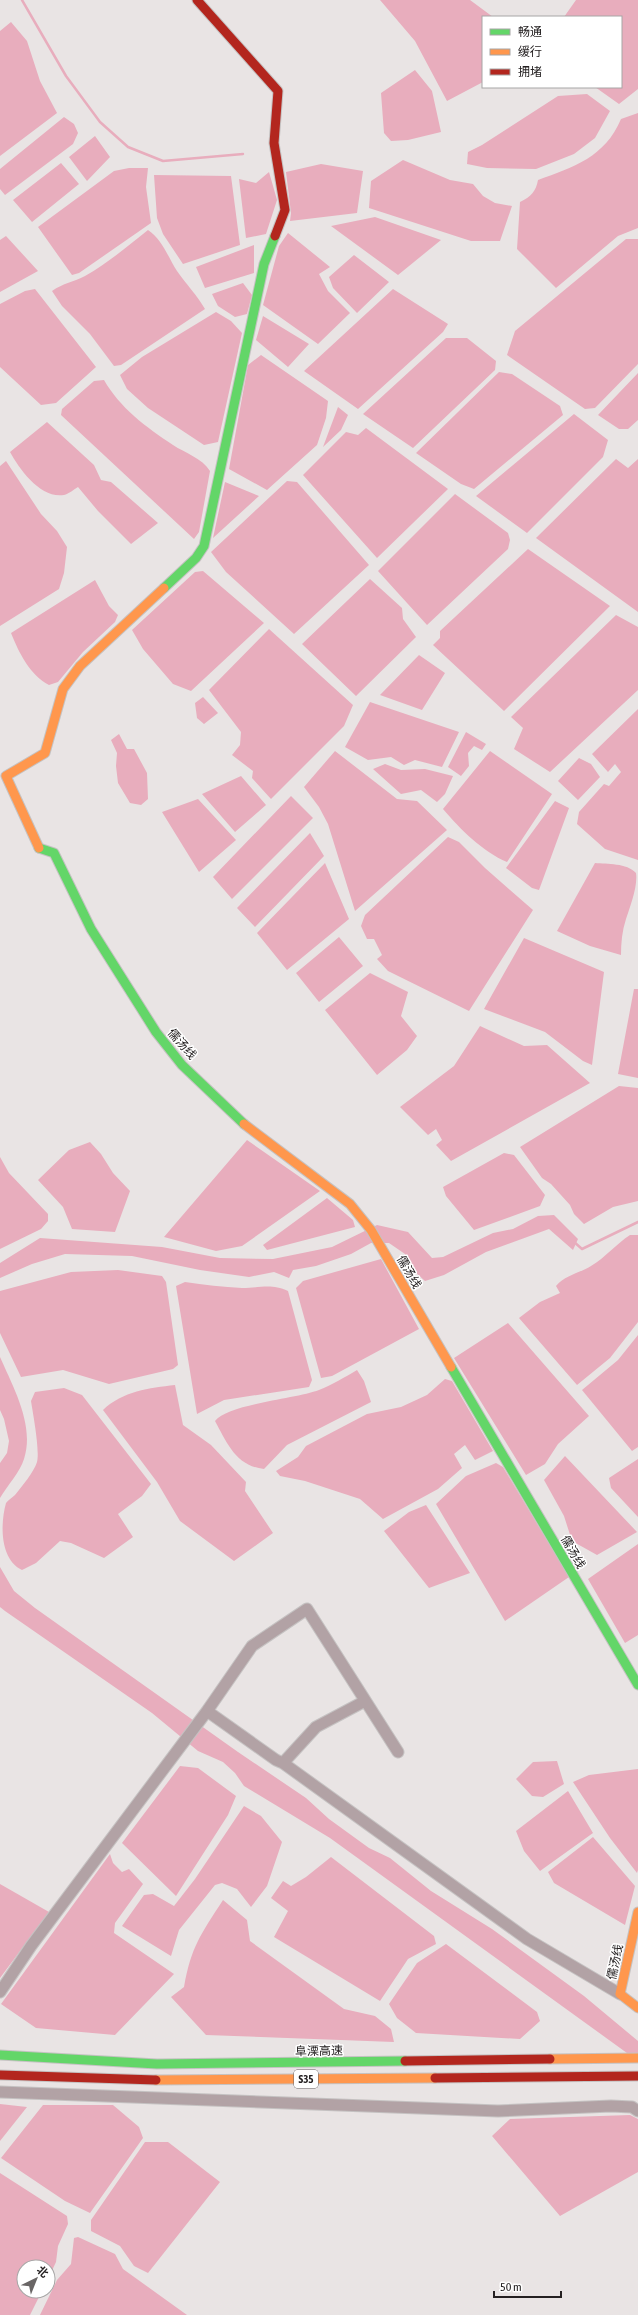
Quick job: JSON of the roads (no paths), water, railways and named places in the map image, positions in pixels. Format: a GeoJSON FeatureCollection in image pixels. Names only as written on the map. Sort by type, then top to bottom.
{"type":"FeatureCollection","features":[{"type":"Feature","properties":{"kind":"main road","name":"儒汤线"},"geometry":{"type":"LineString","coordinates":[[197,0],[278,91],[274,143],[285,210],[264,264],[204,546],[196,558],[80,666],[63,689],[45,754],[6,776],[40,850],[54,853],[91,929],[156,1032],[182,1065],[245,1125],[350,1204],[371,1230],[638,1685]]}},
{"type":"Feature","properties":{"kind":"main road","name":"儒汤线"},"geometry":{"type":"LineString","coordinates":[[638,1912],[620,1994],[638,2008]]}},
{"type":"Feature","properties":{"kind":"main road","name":"阜溧高速"},"geometry":{"type":"LineString","coordinates":[[0,2055],[157,2064],[588,2060],[638,2058]]}},
{"type":"Feature","properties":{"kind":"main road","name":"S35"},"geometry":{"type":"LineString","coordinates":[[0,2075],[157,2080],[638,2076]]}},
{"type":"Feature","properties":{"kind":"street"},"geometry":{"type":"LineString","coordinates":[[0,1992],[32,1946],[207,1711],[252,1646],[307,1608],[398,1752]]}},
{"type":"Feature","properties":{"kind":"street"},"geometry":{"type":"LineString","coordinates":[[283,1763],[316,1726],[365,1701]]}},
{"type":"Feature","properties":{"kind":"street"},"geometry":{"type":"LineString","coordinates":[[207,1711],[276,1760],[283,1763],[527,1939],[620,1994]]}},
{"type":"Feature","properties":{"kind":"street"},"geometry":{"type":"LineString","coordinates":[[0,2092],[490,2111],[611,2106],[632,2107],[638,2111]]}},
{"type":"Feature","properties":{"kind":"waterway"},"geometry":{"type":"LineString","coordinates":[[22,0],[66,76],[100,122],[128,147],[163,161],[243,154]]}},
{"type":"Feature","properties":{"kind":"waterway"},"geometry":{"type":"LineString","coordinates":[[573,1241],[582,1249],[638,1222]]}}]}
